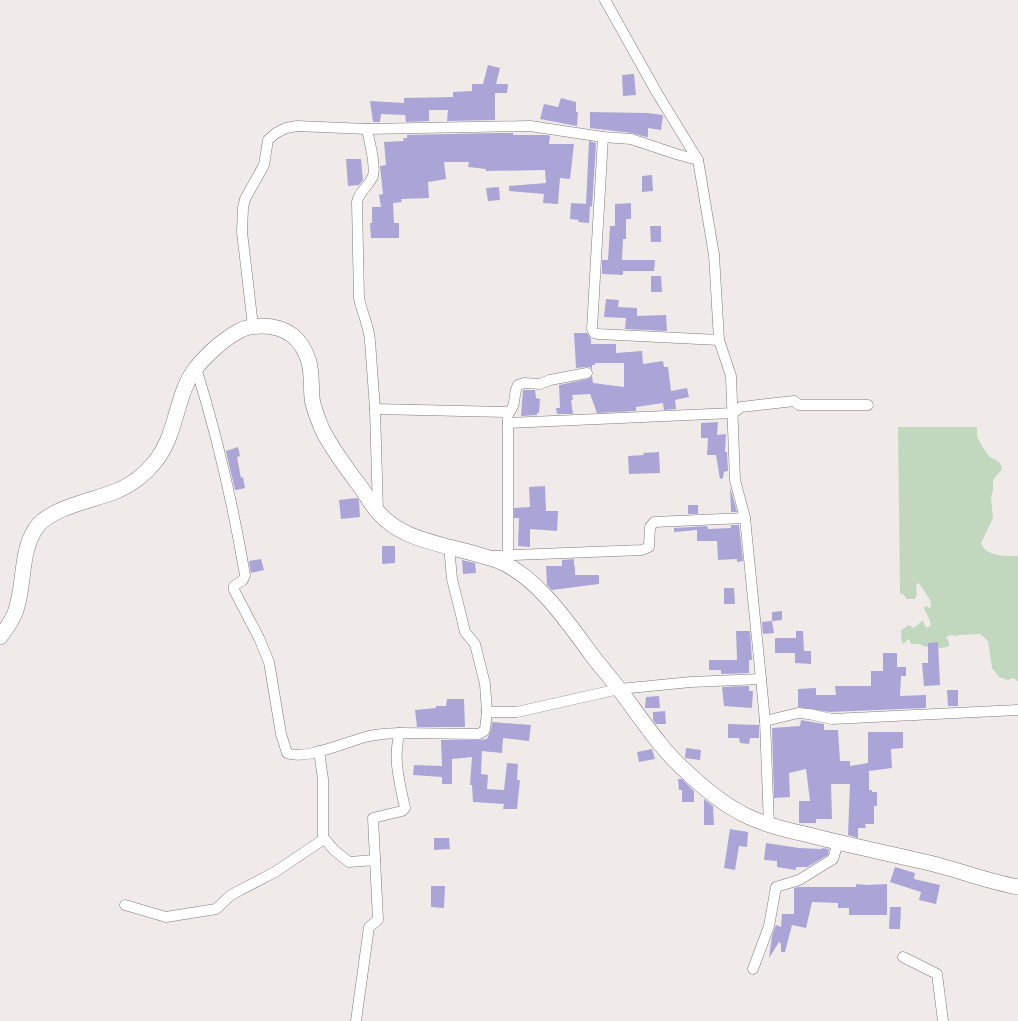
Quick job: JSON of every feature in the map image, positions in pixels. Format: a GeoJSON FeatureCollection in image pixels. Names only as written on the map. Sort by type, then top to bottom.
{"type":"FeatureCollection","features":[{"type":"Feature","properties":{"kind":"street"},"geometry":{"type":"LineString","coordinates":[[605,0],[657,93],[698,160],[714,255],[719,340],[731,376],[735,480],[745,518],[761,679],[765,721],[769,825]]}},
{"type":"Feature","properties":{"kind":"street"},"geometry":{"type":"LineString","coordinates":[[254,326],[242,232],[243,208],[245,199],[264,165],[268,140],[276,133],[286,128],[297,126],[368,129],[530,126],[603,137],[631,138],[698,160]]}},
{"type":"Feature","properties":{"kind":"street"},"geometry":{"type":"LineString","coordinates":[[368,129],[373,171],[370,181],[358,197],[357,202],[360,298],[362,311],[370,333],[375,409],[378,512]]}},
{"type":"Feature","properties":{"kind":"street"},"geometry":{"type":"LineString","coordinates":[[603,137],[592,329],[594,333],[719,340]]}},
{"type":"Feature","properties":{"kind":"street"},"geometry":{"type":"LineString","coordinates":[[0,637],[17,609],[29,540],[36,528],[47,517],[121,489],[134,481],[159,457],[174,424],[187,384],[196,368],[228,338],[240,330],[254,326],[277,327],[286,331],[302,345],[310,364],[312,400],[322,429],[333,448],[378,512],[406,534],[504,563],[520,573],[538,589],[571,626],[647,727],[675,760],[688,774],[723,802],[748,816],[769,825],[838,843],[938,864],[992,881],[1018,886]]}},
{"type":"Feature","properties":{"kind":"street"},"geometry":{"type":"LineString","coordinates":[[196,368],[208,407],[245,575],[243,580],[234,586],[234,590],[259,638],[269,662],[281,734],[287,753],[293,756],[319,751],[368,736],[385,733],[479,734],[484,731],[487,712],[485,684],[474,644],[466,632],[457,600],[452,579],[449,546]]}},
{"type":"Feature","properties":{"kind":"street"},"geometry":{"type":"LineString","coordinates":[[508,419],[514,408],[518,385],[524,383],[540,384],[550,380],[587,374]]}},
{"type":"Feature","properties":{"kind":"street"},"geometry":{"type":"LineString","coordinates":[[508,419],[733,413],[741,407],[794,401],[798,405],[868,405]]}},
{"type":"Feature","properties":{"kind":"street"},"geometry":{"type":"LineString","coordinates":[[375,409],[505,412],[508,419],[508,555]]}},
{"type":"Feature","properties":{"kind":"street"},"geometry":{"type":"LineString","coordinates":[[483,556],[642,550],[649,547],[650,527],[654,522],[745,518]]}},
{"type":"Feature","properties":{"kind":"street"},"geometry":{"type":"LineString","coordinates":[[487,712],[517,712],[619,689],[691,682],[761,679]]}},
{"type":"Feature","properties":{"kind":"street"},"geometry":{"type":"LineString","coordinates":[[765,721],[798,713],[832,719],[1018,710]]}},
{"type":"Feature","properties":{"kind":"street"},"geometry":{"type":"LineString","coordinates":[[356,1021],[370,927],[378,920],[373,818],[402,812],[404,808],[397,771],[398,739],[400,733]]}},
{"type":"Feature","properties":{"kind":"street"},"geometry":{"type":"LineString","coordinates":[[125,904],[160,916],[170,916],[216,909],[228,898],[275,872],[321,841],[324,779],[319,751]]}},
{"type":"Feature","properties":{"kind":"street"},"geometry":{"type":"LineString","coordinates":[[322,837],[334,850],[349,862],[375,860]]}},
{"type":"Feature","properties":{"kind":"street"},"geometry":{"type":"LineString","coordinates":[[753,969],[769,926],[776,887],[799,880],[833,859],[838,843]]}},
{"type":"Feature","properties":{"kind":"street"},"geometry":{"type":"LineString","coordinates":[[903,957],[937,974],[943,1021]]}},
{"type":"Feature","properties":{"kind":"green space"},"geometry":{"type":"Polygon","coordinates":[[[898,427],[977,427],[977,436],[979,441],[989,456],[997,461],[1001,466],[1002,469],[993,480],[991,497],[993,518],[981,543],[987,551],[997,555],[1018,556],[1018,682],[1014,678],[1008,680],[999,677],[992,668],[988,641],[980,634],[950,635],[946,637],[949,642],[949,646],[943,648],[911,644],[909,639],[902,644],[901,630],[909,625],[914,628],[923,620],[927,628],[931,625],[924,607],[927,606],[929,608],[931,606],[930,600],[919,583],[916,585],[917,594],[915,599],[907,599],[903,594],[900,594],[898,427]]]}},
{"type":"Feature","properties":{"kind":"building"},"geometry":{"type":"Polygon","coordinates":[[[488,65],[500,68],[496,84],[508,84],[507,93],[495,93],[495,120],[447,121],[448,110],[429,110],[429,121],[406,122],[405,115],[381,114],[380,122],[373,122],[370,101],[404,103],[404,98],[453,97],[453,92],[472,91],[472,84],[483,84],[488,65]]]}},
{"type":"Feature","properties":{"kind":"building"},"geometry":{"type":"Polygon","coordinates":[[[634,74],[636,95],[623,96],[622,75],[634,74]]]}},
{"type":"Feature","properties":{"kind":"building"},"geometry":{"type":"Polygon","coordinates":[[[561,98],[576,102],[576,112],[578,112],[577,126],[540,119],[544,104],[558,107],[561,98]]]}},
{"type":"Feature","properties":{"kind":"building"},"geometry":{"type":"Polygon","coordinates":[[[590,112],[647,113],[663,115],[661,130],[648,128],[648,137],[646,137],[632,133],[590,128],[590,112]]]}},
{"type":"Feature","properties":{"kind":"building"},"geometry":{"type":"Polygon","coordinates":[[[513,133],[513,135],[547,135],[550,136],[549,144],[574,144],[570,179],[560,178],[558,204],[543,203],[544,194],[509,191],[509,186],[546,183],[545,170],[486,171],[486,169],[468,167],[469,162],[444,162],[446,179],[428,182],[429,198],[401,199],[402,202],[393,203],[394,223],[399,223],[399,238],[371,238],[370,223],[372,223],[372,207],[381,207],[379,195],[383,194],[380,166],[386,165],[384,142],[404,141],[403,138],[407,138],[407,135],[513,133]]]}},
{"type":"Feature","properties":{"kind":"building"},"geometry":{"type":"Polygon","coordinates":[[[589,141],[596,143],[592,207],[590,206],[589,223],[578,222],[579,220],[570,219],[571,203],[586,204],[589,141]]]}},
{"type":"Feature","properties":{"kind":"building"},"geometry":{"type":"Polygon","coordinates":[[[346,159],[361,159],[363,180],[359,185],[348,186],[346,159]]]}},
{"type":"Feature","properties":{"kind":"building"},"geometry":{"type":"Polygon","coordinates":[[[652,175],[653,191],[642,192],[642,176],[652,175]]]}},
{"type":"Feature","properties":{"kind":"building"},"geometry":{"type":"Polygon","coordinates":[[[499,187],[500,200],[488,201],[486,188],[499,187]]]}},
{"type":"Feature","properties":{"kind":"building"},"geometry":{"type":"Polygon","coordinates":[[[631,203],[631,219],[626,219],[626,239],[623,239],[622,260],[655,260],[654,271],[623,271],[623,275],[602,274],[602,260],[608,260],[610,226],[615,226],[615,204],[631,203]]]}},
{"type":"Feature","properties":{"kind":"building"},"geometry":{"type":"Polygon","coordinates":[[[650,226],[661,226],[661,242],[651,242],[650,226]]]}},
{"type":"Feature","properties":{"kind":"building"},"geometry":{"type":"Polygon","coordinates":[[[651,276],[661,276],[662,292],[651,292],[651,276]]]}},
{"type":"Feature","properties":{"kind":"building"},"geometry":{"type":"Polygon","coordinates":[[[606,299],[619,300],[618,307],[637,308],[637,316],[666,315],[667,331],[625,329],[626,318],[604,317],[606,299]]]}},
{"type":"Feature","properties":{"kind":"building"},"geometry":{"type":"Polygon","coordinates":[[[574,333],[587,333],[591,339],[591,344],[616,344],[616,353],[642,351],[643,364],[663,361],[664,367],[668,367],[671,391],[687,388],[689,397],[675,400],[676,409],[664,410],[663,403],[636,407],[636,411],[597,413],[590,394],[572,395],[573,400],[571,400],[573,414],[557,414],[556,408],[560,408],[559,385],[588,379],[592,376],[593,383],[624,387],[624,363],[595,363],[595,365],[592,365],[592,370],[590,367],[576,368],[574,333]]]}},
{"type":"Feature","properties":{"kind":"building"},"geometry":{"type":"Polygon","coordinates":[[[523,390],[535,390],[536,398],[540,399],[539,413],[537,413],[537,415],[521,416],[523,390]]]}},
{"type":"Feature","properties":{"kind":"building"},"geometry":{"type":"Polygon","coordinates":[[[718,422],[717,435],[726,434],[725,452],[727,452],[728,471],[724,472],[723,478],[720,479],[716,455],[707,455],[708,438],[701,438],[701,423],[718,422]]]}},
{"type":"Feature","properties":{"kind":"building"},"geometry":{"type":"Polygon","coordinates":[[[238,447],[240,456],[237,457],[241,478],[243,477],[245,488],[235,490],[226,451],[238,447]]]}},
{"type":"Feature","properties":{"kind":"building"},"geometry":{"type":"Polygon","coordinates":[[[659,452],[660,473],[629,474],[628,456],[659,452]]]}},
{"type":"Feature","properties":{"kind":"building"},"geometry":{"type":"Polygon","coordinates":[[[545,486],[546,511],[558,511],[557,531],[530,529],[530,547],[518,546],[519,518],[514,518],[514,508],[530,507],[529,487],[545,486]]]}},
{"type":"Feature","properties":{"kind":"building"},"geometry":{"type":"Polygon","coordinates":[[[730,487],[737,512],[731,512],[730,487]]]}},
{"type":"Feature","properties":{"kind":"building"},"geometry":{"type":"Polygon","coordinates":[[[357,498],[359,500],[360,517],[341,519],[339,500],[357,498]]]}},
{"type":"Feature","properties":{"kind":"building"},"geometry":{"type":"Polygon","coordinates":[[[688,505],[698,505],[698,514],[688,514],[688,505]]]}},
{"type":"Feature","properties":{"kind":"building"},"geometry":{"type":"Polygon","coordinates":[[[731,525],[739,525],[743,561],[737,562],[737,559],[718,560],[717,541],[697,541],[697,530],[674,532],[674,528],[707,526],[708,529],[731,528],[731,525]]]}},
{"type":"Feature","properties":{"kind":"building"},"geometry":{"type":"Polygon","coordinates":[[[382,546],[395,546],[395,563],[382,564],[382,546]]]}},
{"type":"Feature","properties":{"kind":"building"},"geometry":{"type":"Polygon","coordinates":[[[261,559],[264,570],[251,573],[249,561],[261,559]]]}},
{"type":"Feature","properties":{"kind":"building"},"geometry":{"type":"Polygon","coordinates":[[[574,559],[575,575],[599,575],[599,584],[552,590],[547,585],[546,566],[562,566],[562,560],[574,559]]]}},
{"type":"Feature","properties":{"kind":"building"},"geometry":{"type":"Polygon","coordinates":[[[462,560],[475,563],[476,573],[463,574],[462,560]]]}},
{"type":"Feature","properties":{"kind":"building"},"geometry":{"type":"Polygon","coordinates":[[[724,588],[734,588],[735,604],[724,604],[724,588]]]}},
{"type":"Feature","properties":{"kind":"building"},"geometry":{"type":"Polygon","coordinates":[[[782,611],[782,620],[772,621],[772,612],[782,611]]]}},
{"type":"Feature","properties":{"kind":"building"},"geometry":{"type":"Polygon","coordinates":[[[772,621],[774,633],[763,634],[762,622],[772,621]]]}},
{"type":"Feature","properties":{"kind":"building"},"geometry":{"type":"Polygon","coordinates":[[[736,631],[750,631],[752,660],[749,660],[749,673],[721,674],[721,670],[709,670],[709,660],[737,660],[736,631]]]}},
{"type":"Feature","properties":{"kind":"building"},"geometry":{"type":"Polygon","coordinates":[[[796,631],[803,631],[804,651],[811,651],[811,664],[795,663],[795,653],[775,653],[775,638],[796,638],[796,631]]]}},
{"type":"Feature","properties":{"kind":"building"},"geometry":{"type":"Polygon","coordinates":[[[938,642],[940,685],[924,686],[922,663],[928,663],[928,643],[938,642]]]}},
{"type":"Feature","properties":{"kind":"building"},"geometry":{"type":"Polygon","coordinates":[[[883,653],[897,653],[897,667],[906,667],[906,676],[901,676],[900,696],[926,695],[926,708],[829,712],[798,707],[798,689],[816,688],[816,695],[836,695],[835,686],[871,686],[871,671],[883,671],[883,653]]]}},
{"type":"Feature","properties":{"kind":"building"},"geometry":{"type":"Polygon","coordinates":[[[749,686],[749,691],[753,691],[752,708],[724,706],[722,687],[749,686]]]}},
{"type":"Feature","properties":{"kind":"building"},"geometry":{"type":"Polygon","coordinates":[[[947,690],[958,690],[958,706],[948,706],[947,690]]]}},
{"type":"Feature","properties":{"kind":"building"},"geometry":{"type":"Polygon","coordinates":[[[659,696],[660,708],[645,708],[646,697],[659,696]]]}},
{"type":"Feature","properties":{"kind":"building"},"geometry":{"type":"Polygon","coordinates":[[[447,699],[464,699],[465,727],[417,727],[415,710],[436,708],[436,706],[446,706],[447,699]]]}},
{"type":"Feature","properties":{"kind":"building"},"geometry":{"type":"Polygon","coordinates":[[[665,711],[666,724],[656,724],[653,720],[653,712],[665,711]]]}},
{"type":"Feature","properties":{"kind":"building"},"geometry":{"type":"Polygon","coordinates":[[[801,720],[824,724],[824,730],[838,730],[840,761],[850,761],[850,766],[868,763],[868,732],[903,732],[903,748],[891,749],[892,768],[869,771],[869,790],[872,790],[872,792],[877,792],[877,806],[874,806],[874,824],[865,824],[866,828],[858,828],[858,838],[848,835],[850,784],[831,784],[832,819],[816,819],[816,823],[799,823],[799,801],[810,801],[806,769],[789,773],[790,797],[774,798],[772,728],[800,726],[801,720]]]}},
{"type":"Feature","properties":{"kind":"building"},"geometry":{"type":"Polygon","coordinates":[[[492,722],[531,725],[529,741],[503,738],[502,753],[482,751],[481,774],[488,775],[487,789],[504,790],[507,763],[518,764],[517,780],[520,780],[517,809],[503,809],[504,804],[473,802],[472,785],[470,785],[472,757],[452,759],[452,784],[442,784],[442,777],[413,775],[414,765],[442,766],[441,740],[487,739],[491,730],[492,722]]]}},
{"type":"Feature","properties":{"kind":"building"},"geometry":{"type":"Polygon","coordinates":[[[728,724],[759,725],[759,738],[750,738],[749,744],[740,743],[739,738],[728,738],[728,724]]]}},
{"type":"Feature","properties":{"kind":"building"},"geometry":{"type":"Polygon","coordinates":[[[686,748],[701,750],[700,760],[685,758],[686,748]]]}},
{"type":"Feature","properties":{"kind":"building"},"geometry":{"type":"Polygon","coordinates":[[[652,749],[655,759],[639,762],[637,752],[652,749]]]}},
{"type":"Feature","properties":{"kind":"building"},"geometry":{"type":"Polygon","coordinates":[[[678,779],[682,779],[694,791],[694,802],[682,802],[682,790],[679,790],[678,779]]]}},
{"type":"Feature","properties":{"kind":"building"},"geometry":{"type":"Polygon","coordinates":[[[704,799],[713,806],[714,825],[704,825],[704,799]]]}},
{"type":"Feature","properties":{"kind":"building"},"geometry":{"type":"Polygon","coordinates":[[[730,829],[748,832],[747,847],[739,846],[735,870],[724,868],[730,829]]]}},
{"type":"Feature","properties":{"kind":"building"},"geometry":{"type":"Polygon","coordinates":[[[434,838],[449,838],[450,849],[434,850],[434,838]]]}},
{"type":"Feature","properties":{"kind":"building"},"geometry":{"type":"Polygon","coordinates":[[[766,843],[799,848],[829,849],[828,855],[807,867],[796,867],[796,870],[777,867],[777,861],[764,860],[766,843]]]}},
{"type":"Feature","properties":{"kind":"building"},"geometry":{"type":"Polygon","coordinates":[[[895,867],[915,873],[914,879],[940,885],[936,904],[919,900],[921,892],[890,882],[895,867]]]}},
{"type":"Feature","properties":{"kind":"building"},"geometry":{"type":"Polygon","coordinates":[[[856,884],[887,884],[887,915],[849,915],[849,908],[838,908],[838,903],[812,902],[806,928],[792,925],[785,952],[781,952],[781,944],[779,942],[769,958],[772,936],[776,925],[781,927],[782,914],[794,914],[794,888],[856,887],[856,884]]]}},
{"type":"Feature","properties":{"kind":"building"},"geometry":{"type":"Polygon","coordinates":[[[431,886],[445,886],[444,908],[431,907],[431,886]]]}},
{"type":"Feature","properties":{"kind":"building"},"geometry":{"type":"Polygon","coordinates":[[[890,907],[901,907],[900,929],[889,929],[890,907]]]}}]}
